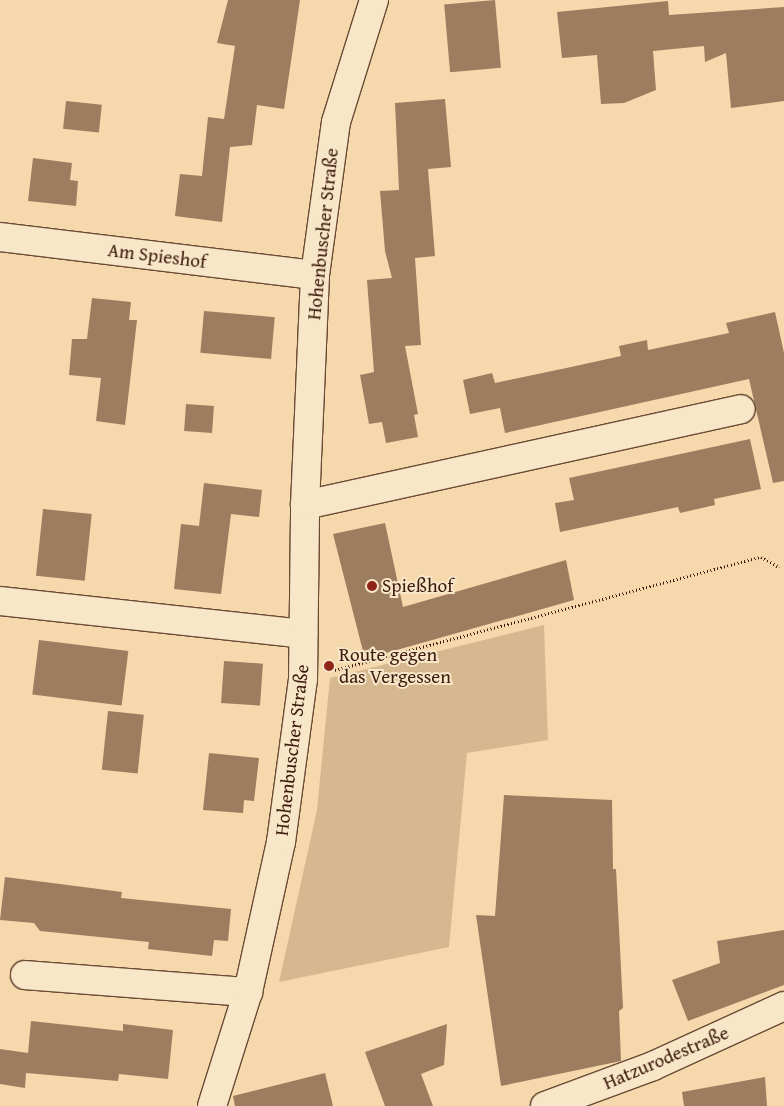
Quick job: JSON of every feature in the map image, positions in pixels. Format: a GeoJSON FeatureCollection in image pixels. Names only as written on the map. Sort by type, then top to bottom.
{"type":"FeatureCollection","features":[{"type":"Feature","properties":{"kind":"street","name":"Hohenbuscher Straße"},"geometry":{"type":"LineString","coordinates":[[212,1106],[248,992],[281,842],[303,679],[305,505],[315,274],[336,122],[374,0]]}},
{"type":"Feature","properties":{"kind":"street","name":"Am Spieshof"},"geometry":{"type":"LineString","coordinates":[[0,237],[315,274]]}},
{"type":"Feature","properties":{"kind":"street"},"geometry":{"type":"LineString","coordinates":[[305,505],[741,409]]}},
{"type":"Feature","properties":{"kind":"street"},"geometry":{"type":"LineString","coordinates":[[0,601],[303,634]]}},
{"type":"Feature","properties":{"kind":"street"},"geometry":{"type":"LineString","coordinates":[[25,974],[248,992]]}},
{"type":"Feature","properties":{"kind":"street","name":"Hatzurodestraße"},"geometry":{"type":"LineString","coordinates":[[546,1106],[653,1066],[784,1006]]}},
{"type":"Feature","properties":{"kind":"path"},"geometry":{"type":"LineString","coordinates":[[303,679],[761,557],[779,567]]}},
{"type":"Feature","properties":{"kind":"shaded area"},"geometry":{"type":"Polygon","coordinates":[[[544,625],[548,740],[467,753],[449,947],[279,982],[317,810],[330,678],[544,625]]]}},
{"type":"Feature","properties":{"kind":"building"},"geometry":{"type":"Polygon","coordinates":[[[228,0],[300,0],[284,109],[257,105],[252,145],[230,147],[222,222],[175,216],[180,174],[202,176],[208,117],[224,119],[235,46],[217,43],[228,0]]]}},
{"type":"Feature","properties":{"kind":"building"},"geometry":{"type":"Polygon","coordinates":[[[495,0],[501,68],[450,72],[444,4],[495,0]]]}},
{"type":"Feature","properties":{"kind":"building"},"geometry":{"type":"Polygon","coordinates":[[[668,1],[669,15],[784,7],[784,101],[731,108],[726,53],[705,62],[704,46],[653,51],[656,90],[624,103],[601,104],[597,55],[562,58],[557,12],[668,1]]]}},
{"type":"Feature","properties":{"kind":"building"},"geometry":{"type":"Polygon","coordinates":[[[445,99],[451,167],[428,169],[435,256],[415,258],[421,345],[405,346],[418,414],[414,415],[418,437],[386,443],[382,422],[369,424],[360,375],[374,372],[367,280],[392,278],[385,251],[380,191],[399,190],[395,103],[445,99]]]}},
{"type":"Feature","properties":{"kind":"building"},"geometry":{"type":"Polygon","coordinates":[[[66,101],[102,105],[99,133],[63,129],[66,101]]]}},
{"type":"Feature","properties":{"kind":"building"},"geometry":{"type":"Polygon","coordinates":[[[33,158],[72,163],[70,180],[78,181],[76,206],[28,201],[33,158]]]}},
{"type":"Feature","properties":{"kind":"building"},"geometry":{"type":"Polygon","coordinates":[[[92,298],[131,302],[129,320],[137,320],[125,425],[96,421],[101,378],[69,375],[72,339],[87,339],[92,298]]]}},
{"type":"Feature","properties":{"kind":"building"},"geometry":{"type":"Polygon","coordinates":[[[204,311],[275,317],[271,359],[200,353],[204,311]]]}},
{"type":"Feature","properties":{"kind":"building"},"geometry":{"type":"Polygon","coordinates":[[[775,312],[784,353],[784,481],[773,483],[749,379],[505,433],[500,408],[470,414],[463,380],[492,373],[495,383],[621,356],[619,346],[647,340],[648,350],[729,333],[726,323],[775,312]]]}},
{"type":"Feature","properties":{"kind":"building"},"geometry":{"type":"Polygon","coordinates":[[[186,404],[214,406],[212,433],[184,431],[186,404]]]}},
{"type":"Feature","properties":{"kind":"building"},"geometry":{"type":"Polygon","coordinates":[[[750,439],[761,489],[714,499],[715,505],[680,513],[678,507],[560,532],[555,503],[574,500],[569,478],[750,439]]]}},
{"type":"Feature","properties":{"kind":"building"},"geometry":{"type":"Polygon","coordinates":[[[204,483],[262,490],[259,517],[231,514],[221,594],[174,589],[181,524],[199,526],[204,483]]]}},
{"type":"Feature","properties":{"kind":"building"},"geometry":{"type":"Polygon","coordinates":[[[43,509],[92,514],[85,581],[36,576],[43,509]]]}},
{"type":"Feature","properties":{"kind":"building","name":"Spießhof"},"geometry":{"type":"Polygon","coordinates":[[[385,523],[403,607],[566,560],[574,600],[365,659],[333,534],[385,523]]]}},
{"type":"Feature","properties":{"kind":"building"},"geometry":{"type":"Polygon","coordinates":[[[39,640],[128,651],[122,706],[32,695],[39,640]]]}},
{"type":"Feature","properties":{"kind":"building"},"geometry":{"type":"Polygon","coordinates":[[[224,661],[263,664],[260,706],[221,703],[224,661]]]}},
{"type":"Feature","properties":{"kind":"building"},"geometry":{"type":"Polygon","coordinates":[[[108,711],[144,715],[138,773],[102,770],[108,711]]]}},
{"type":"Feature","properties":{"kind":"building"},"geometry":{"type":"Polygon","coordinates":[[[209,753],[259,758],[254,801],[244,800],[243,813],[203,810],[209,753]]]}},
{"type":"Feature","properties":{"kind":"building"},"geometry":{"type":"Polygon","coordinates":[[[504,795],[612,800],[613,869],[616,869],[623,1008],[619,1011],[621,1061],[501,1086],[476,915],[495,916],[504,795]]]}},
{"type":"Feature","properties":{"kind":"building"},"geometry":{"type":"Polygon","coordinates":[[[5,877],[122,892],[121,898],[231,909],[228,941],[214,940],[212,956],[148,949],[149,942],[40,931],[34,923],[0,920],[5,877]]]}},
{"type":"Feature","properties":{"kind":"building"},"geometry":{"type":"Polygon","coordinates":[[[784,930],[784,985],[688,1021],[672,980],[720,963],[717,941],[784,930]]]}},
{"type":"Feature","properties":{"kind":"building"},"geometry":{"type":"Polygon","coordinates":[[[31,1021],[123,1031],[123,1024],[173,1030],[168,1079],[119,1074],[118,1081],[26,1073],[25,1088],[0,1084],[0,1049],[28,1053],[31,1021]]]}},
{"type":"Feature","properties":{"kind":"building"},"geometry":{"type":"Polygon","coordinates":[[[447,1024],[444,1065],[421,1074],[433,1106],[385,1106],[365,1052],[447,1024]]]}},
{"type":"Feature","properties":{"kind":"building"},"geometry":{"type":"Polygon","coordinates":[[[325,1073],[333,1106],[235,1106],[233,1096],[325,1073]]]}},
{"type":"Feature","properties":{"kind":"building"},"geometry":{"type":"Polygon","coordinates":[[[765,1077],[767,1106],[684,1106],[682,1092],[765,1077]]]}},
{"type":"Feature","properties":{"kind":"place","name":"Spießhof"},"geometry":{"type":"Point","coordinates":[372,586]}},
{"type":"Feature","properties":{"kind":"place","name":"Route gegen das Vergessen"},"geometry":{"type":"Point","coordinates":[329,666]}}]}
